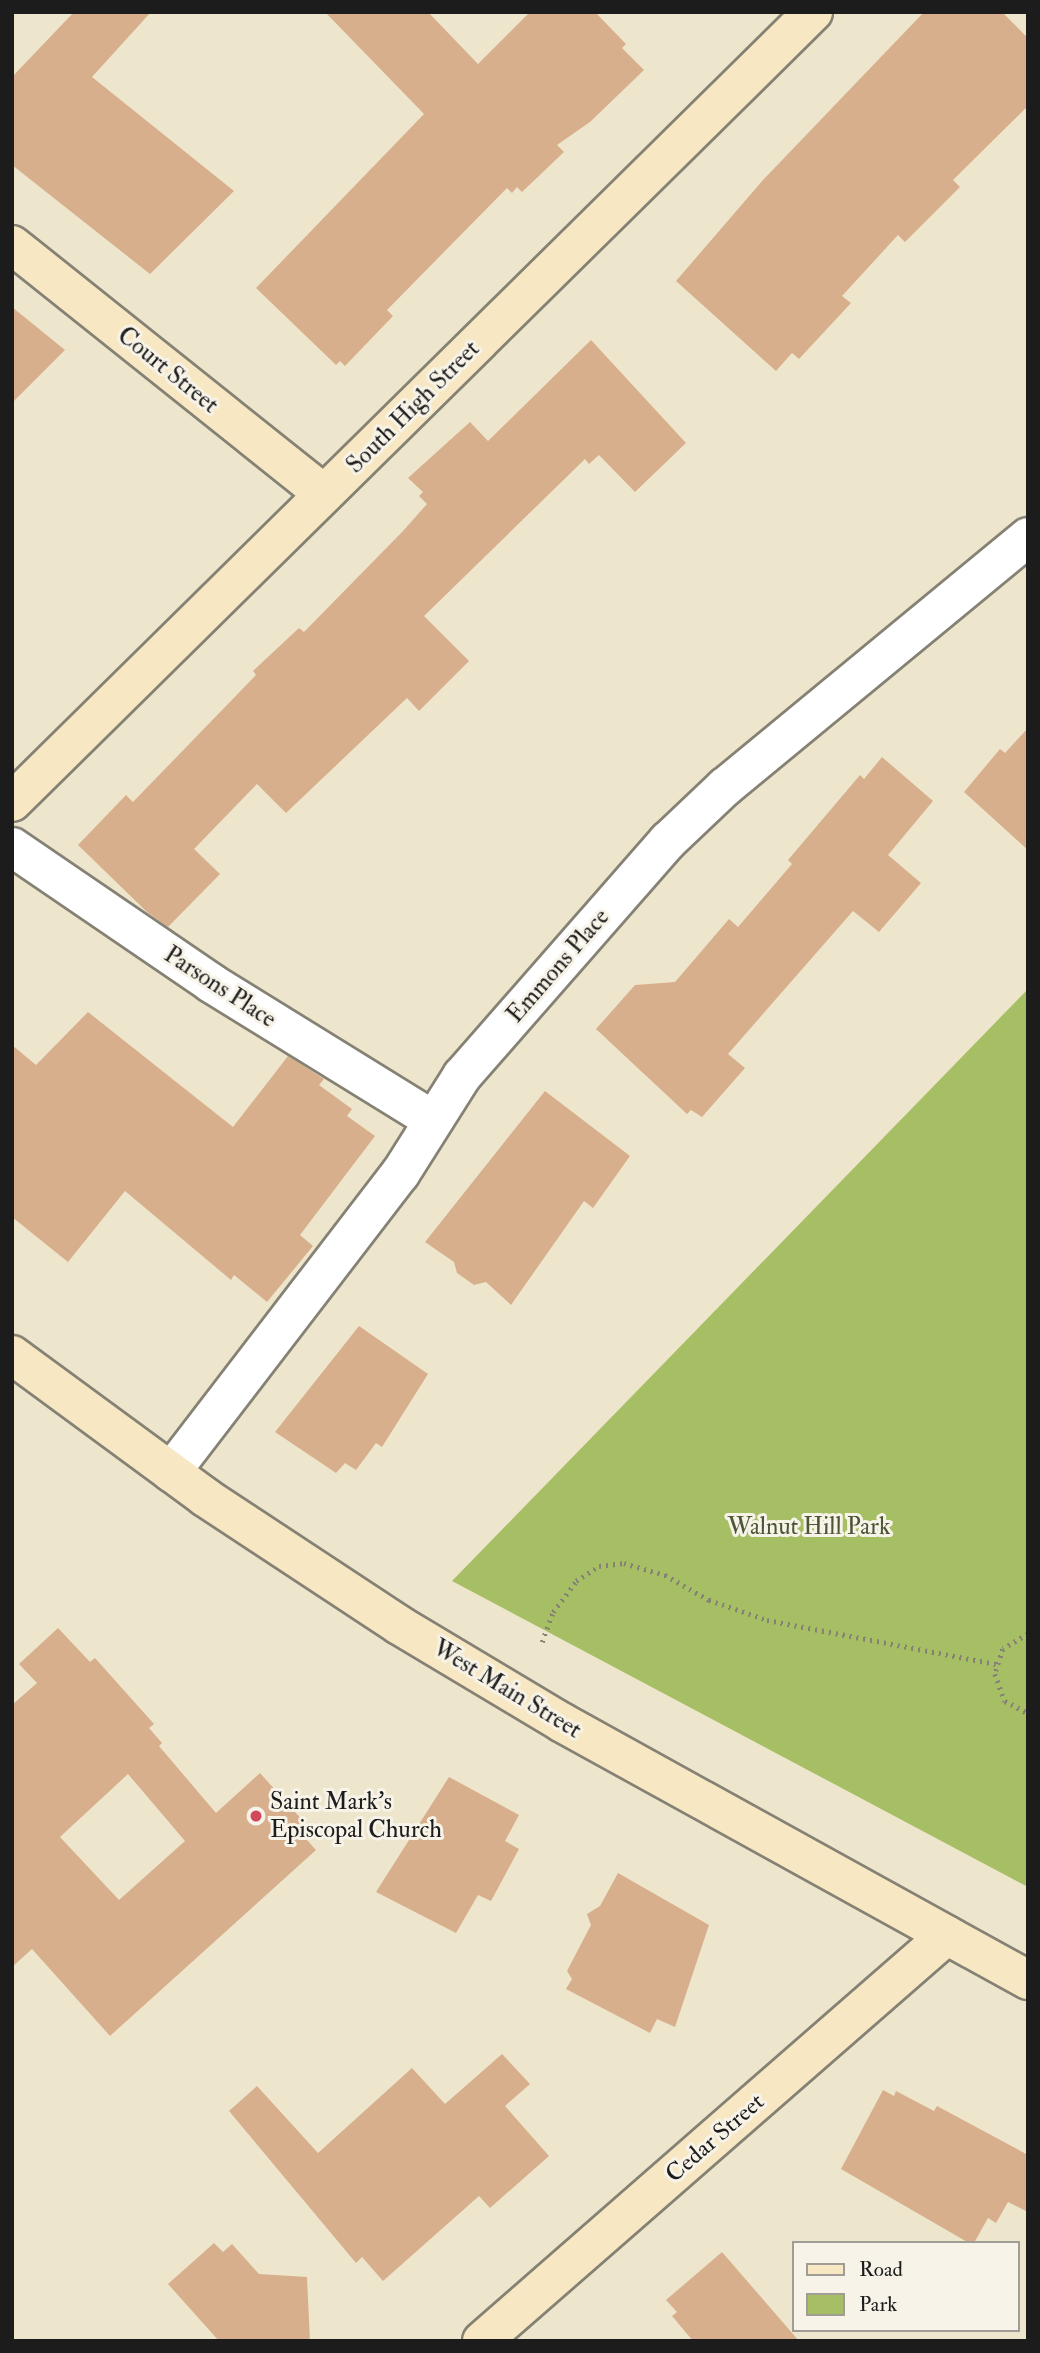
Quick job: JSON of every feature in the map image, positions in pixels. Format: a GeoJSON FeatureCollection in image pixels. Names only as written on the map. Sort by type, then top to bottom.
{"type":"FeatureCollection","features":[{"type":"Feature","properties":{"kind":"street","name":"South High Street"},"geometry":{"type":"LineString","coordinates":[[12,802],[813,12]]}},
{"type":"Feature","properties":{"kind":"street","name":"Court Street"},"geometry":{"type":"LineString","coordinates":[[12,245],[324,494]]}},
{"type":"Feature","properties":{"kind":"street","name":"Emmons Place"},"geometry":{"type":"LineString","coordinates":[[171,1472],[400,1174],[462,1076],[681,826],[1028,537]]}},
{"type":"Feature","properties":{"kind":"street","name":"Parsons Place"},"geometry":{"type":"LineString","coordinates":[[12,847],[211,983],[433,1120]]}},
{"type":"Feature","properties":{"kind":"street","name":"West Main Street"},"geometry":{"type":"LineString","coordinates":[[12,1355],[171,1472],[340,1587],[505,1689],[1028,1980]]}},
{"type":"Feature","properties":{"kind":"street","name":"Cedar Street"},"geometry":{"type":"LineString","coordinates":[[482,2341],[947,1935]]}},
{"type":"Feature","properties":{"kind":"path"},"geometry":{"type":"LineString","coordinates":[[542,1642],[553,1612],[576,1581],[599,1566],[624,1563],[665,1574],[709,1600],[767,1620],[996,1664]]}},
{"type":"Feature","properties":{"kind":"path"},"geometry":{"type":"LineString","coordinates":[[1028,1634],[1003,1649],[996,1664],[998,1689],[1005,1701],[1028,1713]]}},
{"type":"Feature","properties":{"kind":"green space","name":"Walnut Hill Park"},"geometry":{"type":"Polygon","coordinates":[[[1028,989],[1028,1887],[452,1581],[1028,989]]]}},
{"type":"Feature","properties":{"kind":"building"},"geometry":{"type":"Polygon","coordinates":[[[74,12],[151,12],[92,77],[234,191],[150,274],[12,165],[12,77],[74,12]]]}},
{"type":"Feature","properties":{"kind":"building"},"geometry":{"type":"Polygon","coordinates":[[[325,12],[428,12],[478,64],[530,12],[595,12],[626,44],[622,48],[644,70],[590,122],[557,145],[564,152],[522,192],[517,187],[512,193],[507,188],[387,310],[393,316],[345,366],[340,361],[336,365],[256,288],[424,114],[325,12]]]}},
{"type":"Feature","properties":{"kind":"building"},"geometry":{"type":"Polygon","coordinates":[[[924,12],[1002,12],[1028,38],[1028,106],[953,180],[960,187],[905,242],[898,235],[842,296],[851,303],[799,359],[792,353],[776,371],[676,281],[763,180],[924,12]]]}},
{"type":"Feature","properties":{"kind":"building"},"geometry":{"type":"Polygon","coordinates":[[[12,307],[65,350],[12,403],[12,307]]]}},
{"type":"Feature","properties":{"kind":"building"},"geometry":{"type":"Polygon","coordinates":[[[591,340],[686,443],[635,492],[599,455],[589,464],[585,459],[424,616],[469,661],[419,711],[407,698],[286,813],[257,784],[194,849],[220,874],[168,927],[147,912],[78,845],[126,795],[133,802],[256,675],[253,671],[299,628],[304,632],[403,531],[427,504],[419,496],[423,492],[408,478],[470,422],[488,441],[591,340]]]}},
{"type":"Feature","properties":{"kind":"building"},"geometry":{"type":"Polygon","coordinates":[[[1028,728],[1028,850],[964,792],[1000,749],[1005,753],[1028,728]]]}},
{"type":"Feature","properties":{"kind":"building"},"geometry":{"type":"Polygon","coordinates":[[[882,757],[933,801],[888,855],[921,883],[879,932],[853,911],[728,1054],[745,1068],[702,1117],[691,1110],[687,1114],[596,1029],[635,985],[675,982],[729,919],[738,927],[792,864],[788,860],[860,775],[864,779],[882,757]]]}},
{"type":"Feature","properties":{"kind":"building"},"geometry":{"type":"Polygon","coordinates":[[[88,1012],[233,1127],[288,1056],[324,1079],[319,1085],[352,1109],[347,1116],[375,1136],[300,1235],[313,1246],[267,1302],[234,1275],[231,1280],[125,1191],[68,1262],[12,1217],[12,1045],[36,1065],[88,1012]]]}},
{"type":"Feature","properties":{"kind":"building"},"geometry":{"type":"Polygon","coordinates":[[[545,1091],[630,1156],[593,1208],[584,1201],[511,1305],[486,1282],[474,1285],[457,1273],[454,1262],[425,1242],[545,1091]]]}},
{"type":"Feature","properties":{"kind":"building"},"geometry":{"type":"Polygon","coordinates":[[[359,1326],[428,1374],[382,1447],[376,1443],[356,1470],[345,1463],[336,1473],[275,1432],[359,1326]]]}},
{"type":"Feature","properties":{"kind":"building","name":"Saint Mark's Episcopal Church"},"geometry":{"type":"Polygon","coordinates":[[[58,1628],[90,1662],[95,1658],[154,1724],[149,1728],[162,1743],[159,1746],[216,1813],[260,1773],[304,1822],[298,1830],[316,1850],[110,2036],[32,1949],[12,1967],[12,1705],[37,1683],[19,1664],[58,1628]],[[128,1774],[60,1837],[119,1900],[185,1841],[128,1774]]]}},
{"type":"Feature","properties":{"kind":"building"},"geometry":{"type":"Polygon","coordinates":[[[449,1777],[519,1815],[505,1841],[519,1849],[491,1901],[478,1895],[456,1933],[376,1892],[449,1777]]]}},
{"type":"Feature","properties":{"kind":"building"},"geometry":{"type":"Polygon","coordinates":[[[618,1873],[709,1925],[675,2027],[657,2019],[650,2033],[566,1989],[572,1979],[567,1971],[591,1925],[587,1914],[600,1906],[618,1873]]]}},
{"type":"Feature","properties":{"kind":"building"},"geometry":{"type":"Polygon","coordinates":[[[502,2054],[530,2084],[505,2106],[549,2156],[490,2208],[479,2196],[383,2281],[362,2257],[356,2263],[229,2111],[257,2086],[318,2153],[412,2068],[445,2104],[502,2054]]]}},
{"type":"Feature","properties":{"kind":"building"},"geometry":{"type":"Polygon","coordinates":[[[883,2090],[894,2096],[896,2091],[934,2111],[937,2106],[1028,2155],[1028,2212],[1008,2202],[996,2223],[988,2218],[975,2241],[966,2241],[841,2169],[883,2090]]]}},
{"type":"Feature","properties":{"kind":"building"},"geometry":{"type":"Polygon","coordinates":[[[214,2243],[223,2252],[232,2244],[259,2274],[307,2277],[310,2341],[219,2341],[168,2284],[214,2243]]]}},
{"type":"Feature","properties":{"kind":"building"},"geometry":{"type":"Polygon","coordinates":[[[722,2252],[799,2341],[693,2341],[672,2316],[677,2312],[666,2300],[722,2252]]]}},
{"type":"Feature","properties":{"kind":"place","name":"Saint Mark's Episcopal Church"},"geometry":{"type":"Point","coordinates":[256,1816]}}]}
